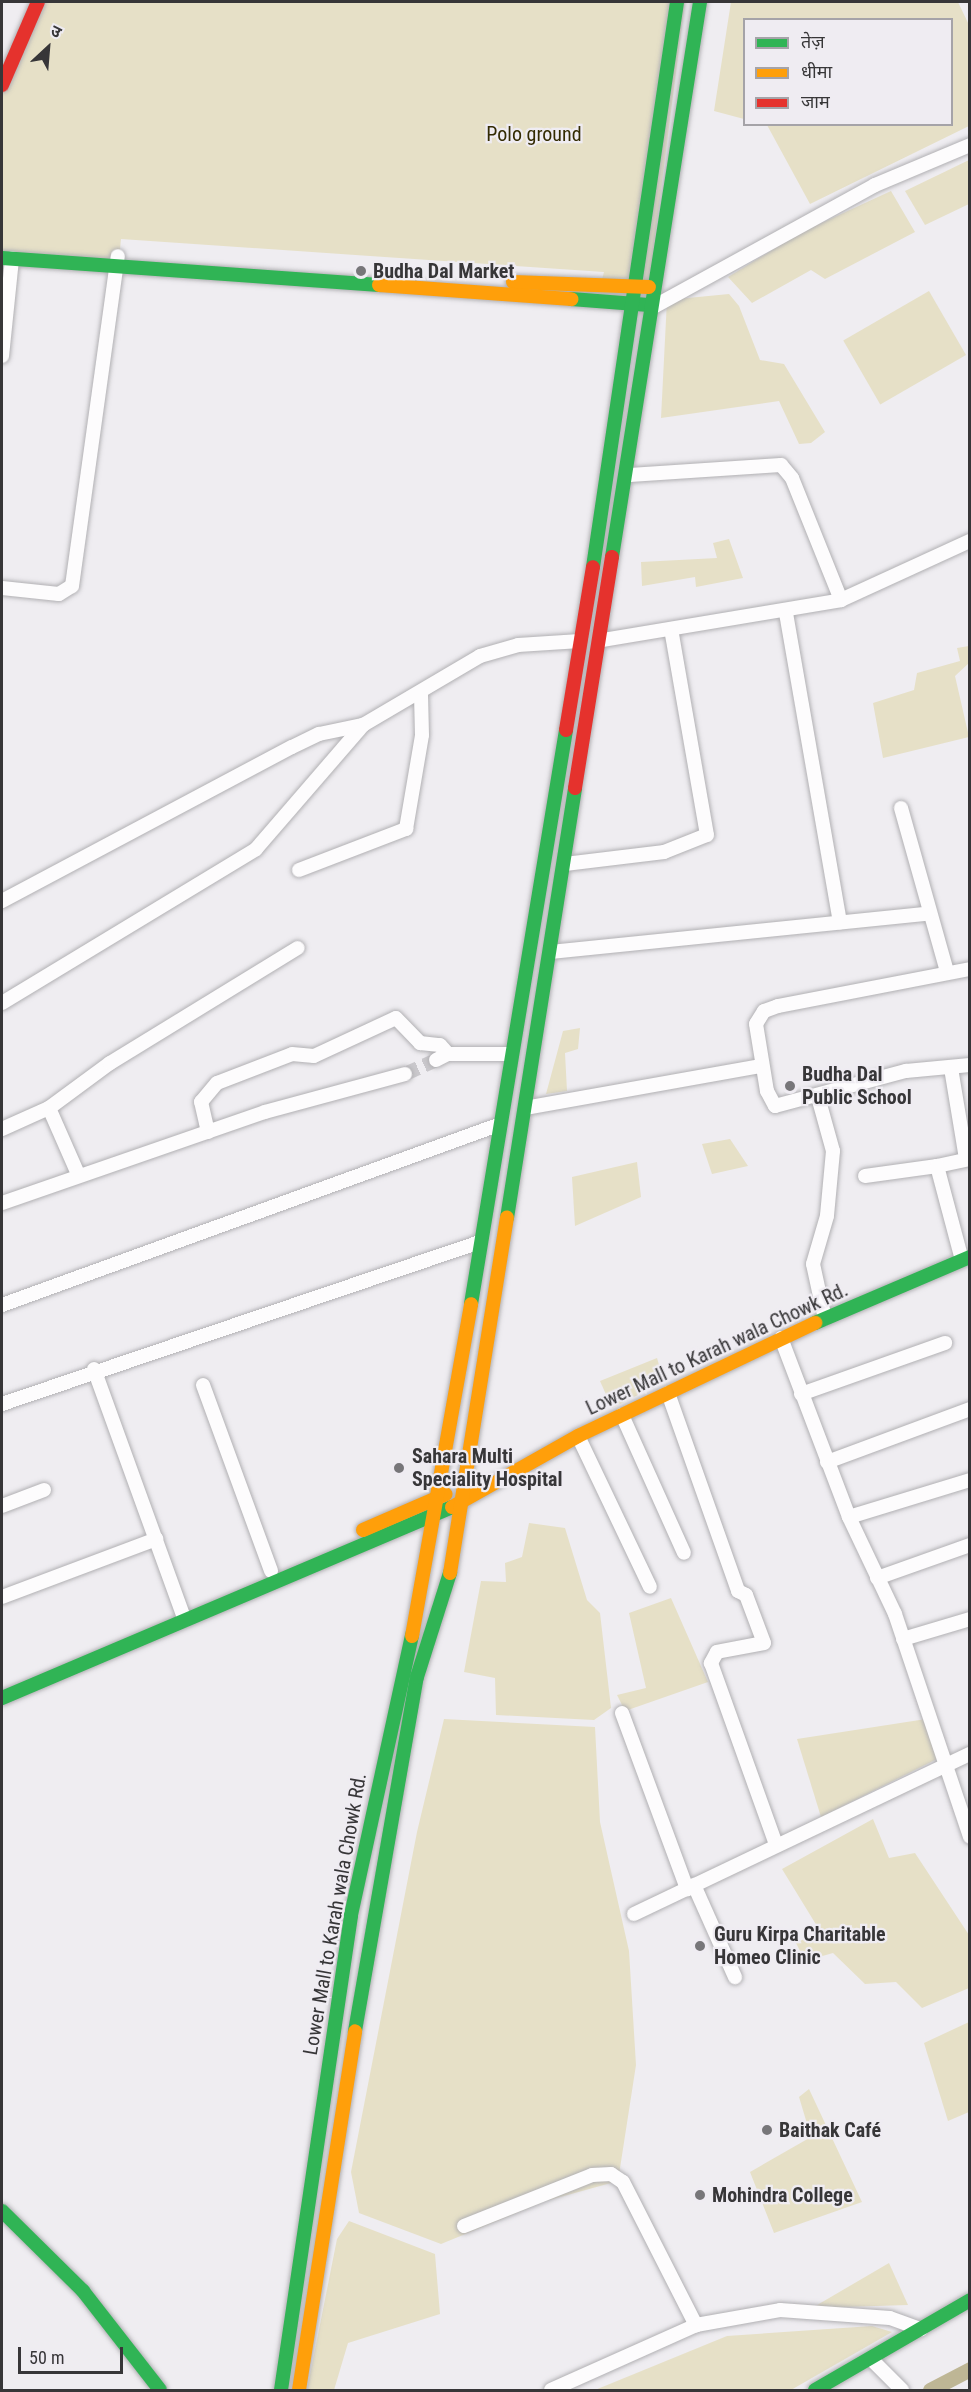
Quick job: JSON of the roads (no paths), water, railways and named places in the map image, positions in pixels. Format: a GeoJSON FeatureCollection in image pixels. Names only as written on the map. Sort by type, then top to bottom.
{"type":"FeatureCollection","features":[{"type":"Feature","properties":{"kind":"main road"},"geometry":{"type":"LineString","coordinates":[[2,85],[38,2]]}},
{"type":"Feature","properties":{"kind":"main road"},"geometry":{"type":"LineString","coordinates":[[2,1698],[184,1615],[271,1571],[438,1497],[477,1243],[511,1054],[636,305],[677,2]]}},
{"type":"Feature","properties":{"kind":"main road"},"geometry":{"type":"LineString","coordinates":[[298,2391],[380,1869],[417,1677],[451,1570],[550,952],[603,639],[700,2]]}},
{"type":"Feature","properties":{"kind":"main road"},"geometry":{"type":"LineString","coordinates":[[7,259],[117,261],[437,281],[658,288]]}},
{"type":"Feature","properties":{"kind":"main road"},"geometry":{"type":"LineString","coordinates":[[117,261],[655,306]]}},
{"type":"Feature","properties":{"kind":"main road"},"geometry":{"type":"LineString","coordinates":[[490,1168],[515,1170]]}},
{"type":"Feature","properties":{"kind":"main road","name":"Lower Mall to Karah wala Chowk Rd."},"geometry":{"type":"LineString","coordinates":[[184,1615],[461,1503],[485,1486],[578,1436],[781,1338],[966,1259]]}},
{"type":"Feature","properties":{"kind":"main road","name":"Lower Mall to Karah wala Chowk Rd."},"geometry":{"type":"LineString","coordinates":[[280,2391],[360,1866],[438,1497],[464,1487],[485,1486]]}},
{"type":"Feature","properties":{"kind":"main road"},"geometry":{"type":"LineString","coordinates":[[2,1686],[184,1615]]}},
{"type":"Feature","properties":{"kind":"main road"},"geometry":{"type":"LineString","coordinates":[[360,1866],[380,1869]]}},
{"type":"Feature","properties":{"kind":"main road"},"geometry":{"type":"LineString","coordinates":[[2,2211],[83,2291],[159,2391]]}},
{"type":"Feature","properties":{"kind":"main road"},"geometry":{"type":"LineString","coordinates":[[815,2391],[969,2300]]}},
{"type":"Feature","properties":{"kind":"street"},"geometry":{"type":"LineString","coordinates":[[655,306],[683,294],[875,185],[969,145]]}},
{"type":"Feature","properties":{"kind":"street"},"geometry":{"type":"LineString","coordinates":[[2,356],[7,259]]}},
{"type":"Feature","properties":{"kind":"street"},"geometry":{"type":"LineString","coordinates":[[2,588],[59,594],[72,586],[117,261]]}},
{"type":"Feature","properties":{"kind":"street"},"geometry":{"type":"LineString","coordinates":[[658,288],[683,294]]}},
{"type":"Feature","properties":{"kind":"street"},"geometry":{"type":"LineString","coordinates":[[629,475],[781,465],[792,478],[841,600]]}},
{"type":"Feature","properties":{"kind":"street"},"geometry":{"type":"LineString","coordinates":[[603,639],[786,613],[841,600],[969,541]]}},
{"type":"Feature","properties":{"kind":"street"},"geometry":{"type":"LineString","coordinates":[[786,613],[840,922]]}},
{"type":"Feature","properties":{"kind":"street"},"geometry":{"type":"LineString","coordinates":[[565,864],[664,852],[707,835],[671,629]]}},
{"type":"Feature","properties":{"kind":"street"},"geometry":{"type":"LineString","coordinates":[[2,901],[292,747],[320,734],[363,725],[502,648],[580,641]]}},
{"type":"Feature","properties":{"kind":"street"},"geometry":{"type":"LineString","coordinates":[[299,870],[406,829],[422,735],[421,693]]}},
{"type":"Feature","properties":{"kind":"street"},"geometry":{"type":"LineString","coordinates":[[2,1003],[256,849],[363,725]]}},
{"type":"Feature","properties":{"kind":"street"},"geometry":{"type":"LineString","coordinates":[[901,808],[927,914],[947,972]]}},
{"type":"Feature","properties":{"kind":"street"},"geometry":{"type":"LineString","coordinates":[[550,952],[927,914]]}},
{"type":"Feature","properties":{"kind":"street"},"geometry":{"type":"LineString","coordinates":[[2,1129],[49,1108],[110,1063],[298,948]]}},
{"type":"Feature","properties":{"kind":"street"},"geometry":{"type":"LineString","coordinates":[[969,969],[764,1011],[756,1024],[761,1066],[775,1106],[818,1097],[906,1071],[969,1065]]}},
{"type":"Feature","properties":{"kind":"street"},"geometry":{"type":"LineString","coordinates":[[208,1132],[201,1102],[217,1083],[292,1054],[314,1056],[396,1018],[420,1042],[440,1045],[442,1057],[511,1054]]}},
{"type":"Feature","properties":{"kind":"street"},"geometry":{"type":"LineString","coordinates":[[525,1108],[761,1066]]}},
{"type":"Feature","properties":{"kind":"street"},"geometry":{"type":"LineString","coordinates":[[865,1176],[937,1166],[968,1159],[951,1068]]}},
{"type":"Feature","properties":{"kind":"street"},"geometry":{"type":"LineString","coordinates":[[2,1203],[78,1174],[208,1132],[405,1074]]}},
{"type":"Feature","properties":{"kind":"street"},"geometry":{"type":"LineString","coordinates":[[818,1097],[833,1159],[826,1222],[813,1264],[825,1319]]}},
{"type":"Feature","properties":{"kind":"street"},"geometry":{"type":"LineString","coordinates":[[49,1108],[78,1174]]}},
{"type":"Feature","properties":{"kind":"street"},"geometry":{"type":"LineString","coordinates":[[2,1305],[498,1125]]}},
{"type":"Feature","properties":{"kind":"street"},"geometry":{"type":"LineString","coordinates":[[937,1166],[966,1259]]}},
{"type":"Feature","properties":{"kind":"street"},"geometry":{"type":"LineString","coordinates":[[2,1404],[94,1369],[477,1243]]}},
{"type":"Feature","properties":{"kind":"street"},"geometry":{"type":"LineString","coordinates":[[781,1338],[849,1517],[903,1639],[969,1837]]}},
{"type":"Feature","properties":{"kind":"street"},"geometry":{"type":"LineString","coordinates":[[801,1394],[945,1343]]}},
{"type":"Feature","properties":{"kind":"street"},"geometry":{"type":"LineString","coordinates":[[94,1369],[184,1615]]}},
{"type":"Feature","properties":{"kind":"street"},"geometry":{"type":"LineString","coordinates":[[203,1385],[271,1571]]}},
{"type":"Feature","properties":{"kind":"street"},"geometry":{"type":"LineString","coordinates":[[668,1393],[738,1591],[746,1595],[764,1643],[717,1652],[711,1663],[777,1845]]}},
{"type":"Feature","properties":{"kind":"street"},"geometry":{"type":"LineString","coordinates":[[827,1462],[969,1409]]}},
{"type":"Feature","properties":{"kind":"street"},"geometry":{"type":"LineString","coordinates":[[622,1415],[684,1553]]}},
{"type":"Feature","properties":{"kind":"street"},"geometry":{"type":"LineString","coordinates":[[578,1436],[650,1587]]}},
{"type":"Feature","properties":{"kind":"street"},"geometry":{"type":"LineString","coordinates":[[849,1517],[969,1480]]}},
{"type":"Feature","properties":{"kind":"street"},"geometry":{"type":"LineString","coordinates":[[2,1506],[44,1491]]}},
{"type":"Feature","properties":{"kind":"street"},"geometry":{"type":"LineString","coordinates":[[2,1597],[156,1539]]}},
{"type":"Feature","properties":{"kind":"street"},"geometry":{"type":"LineString","coordinates":[[877,1578],[969,1545]]}},
{"type":"Feature","properties":{"kind":"street"},"geometry":{"type":"LineString","coordinates":[[903,1639],[969,1619]]}},
{"type":"Feature","properties":{"kind":"street"},"geometry":{"type":"LineString","coordinates":[[622,1713],[691,1887],[735,1977]]}},
{"type":"Feature","properties":{"kind":"street"},"geometry":{"type":"LineString","coordinates":[[634,1914],[945,1768],[969,1754]]}},
{"type":"Feature","properties":{"kind":"street"},"geometry":{"type":"LineString","coordinates":[[464,2226],[592,2175],[611,2174],[623,2182],[696,2325]]}},
{"type":"Feature","properties":{"kind":"street"},"geometry":{"type":"LineString","coordinates":[[551,2391],[696,2325],[803,2309],[890,2318],[921,2329]]}},
{"type":"Feature","properties":{"kind":"street"},"geometry":{"type":"LineString","coordinates":[[871,2359],[902,2391]]}},
{"type":"Feature","properties":{"kind":"waterway"},"geometry":{"type":"LineString","coordinates":[[930,2390],[970,2369]]}},
{"type":"Feature","properties":{"kind":"tunnel"},"geometry":{"type":"LineString","coordinates":[[405,1074],[436,1060]]}},
{"type":"Feature","properties":{"kind":"place","name":"Budha Dal Market"},"geometry":{"type":"Point","coordinates":[361,271]}},
{"type":"Feature","properties":{"kind":"place","name":"Budha Dal Public School"},"geometry":{"type":"Point","coordinates":[790,1086]}},
{"type":"Feature","properties":{"kind":"place","name":"Sahara Multi Speciality Hospital"},"geometry":{"type":"Point","coordinates":[399,1468]}},
{"type":"Feature","properties":{"kind":"place","name":"Guru Kirpa Charitable Homeo Clinic"},"geometry":{"type":"Point","coordinates":[700,1946]}},
{"type":"Feature","properties":{"kind":"place","name":"Baithak Café"},"geometry":{"type":"Point","coordinates":[767,2130]}},
{"type":"Feature","properties":{"kind":"place","name":"Mohindra College"},"geometry":{"type":"Point","coordinates":[700,2195]}},
{"type":"Feature","properties":{"kind":"park label","name":"Polo ground"},"geometry":{"type":"Point","coordinates":[534,134]}}]}
